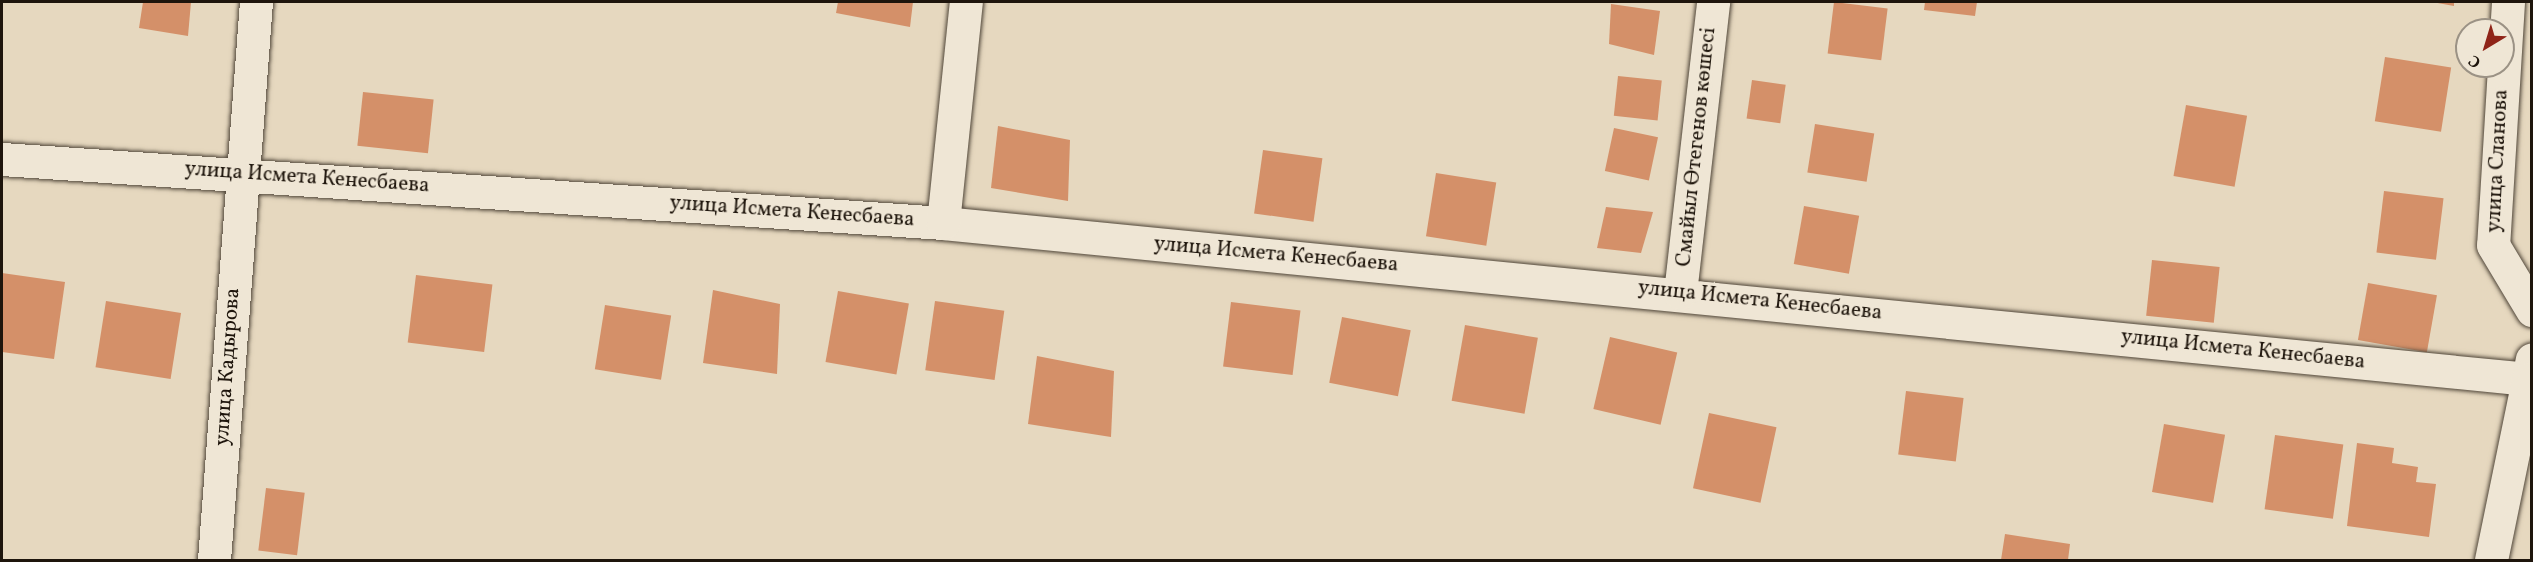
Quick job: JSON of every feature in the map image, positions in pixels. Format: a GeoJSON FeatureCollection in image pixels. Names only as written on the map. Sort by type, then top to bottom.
{"type":"FeatureCollection","features":[{"type":"Feature","properties":{"kind":"street","name":"улица Кадырова"},"geometry":{"type":"LineString","coordinates":[[214,561],[256,2]]}},
{"type":"Feature","properties":{"kind":"street"},"geometry":{"type":"LineString","coordinates":[[943,223],[966,2]]}},
{"type":"Feature","properties":{"kind":"street","name":"Смайыл Өтегенов көшесі"},"geometry":{"type":"LineString","coordinates":[[1680,293],[1713,2]]}},
{"type":"Feature","properties":{"kind":"street","name":"улица Сланова"},"geometry":{"type":"LineString","coordinates":[[2508,2],[2493,245],[2532,310]]}},
{"type":"Feature","properties":{"kind":"street","name":"улица Исмета Кенесбаева"},"geometry":{"type":"LineString","coordinates":[[2,159],[242,173],[943,223],[1680,293],[2530,369]]}},
{"type":"Feature","properties":{"kind":"street"},"geometry":{"type":"LineString","coordinates":[[2491,561],[2530,369]]}},
{"type":"Feature","properties":{"kind":"building"},"geometry":{"type":"Polygon","coordinates":[[[143,2],[191,2],[188,36],[139,28],[143,2]]]}},
{"type":"Feature","properties":{"kind":"building"},"geometry":{"type":"Polygon","coordinates":[[[838,2],[913,2],[910,27],[836,13],[838,2]]]}},
{"type":"Feature","properties":{"kind":"building"},"geometry":{"type":"Polygon","coordinates":[[[1834,2],[1888,9],[1881,60],[1828,54],[1834,2]]]}},
{"type":"Feature","properties":{"kind":"building"},"geometry":{"type":"Polygon","coordinates":[[[1925,2],[1977,2],[1975,16],[1924,10],[1925,2]]]}},
{"type":"Feature","properties":{"kind":"building"},"geometry":{"type":"Polygon","coordinates":[[[2432,2],[2454,2],[2454,6],[2432,2]]]}},
{"type":"Feature","properties":{"kind":"building"},"geometry":{"type":"Polygon","coordinates":[[[1611,4],[1660,11],[1654,55],[1609,44],[1611,4]]]}},
{"type":"Feature","properties":{"kind":"building"},"geometry":{"type":"Polygon","coordinates":[[[2385,57],[2451,67],[2441,132],[2375,121],[2385,57]]]}},
{"type":"Feature","properties":{"kind":"building"},"geometry":{"type":"Polygon","coordinates":[[[1618,76],[1662,81],[1658,120],[1614,116],[1618,76]]]}},
{"type":"Feature","properties":{"kind":"building"},"geometry":{"type":"Polygon","coordinates":[[[1752,80],[1786,85],[1780,123],[1747,119],[1752,80]]]}},
{"type":"Feature","properties":{"kind":"building"},"geometry":{"type":"Polygon","coordinates":[[[363,92],[434,99],[428,153],[357,146],[363,92]]]}},
{"type":"Feature","properties":{"kind":"building"},"geometry":{"type":"Polygon","coordinates":[[[2186,105],[2247,116],[2235,187],[2173,176],[2186,105]]]}},
{"type":"Feature","properties":{"kind":"building"},"geometry":{"type":"Polygon","coordinates":[[[1815,124],[1874,133],[1867,182],[1807,172],[1815,124]]]}},
{"type":"Feature","properties":{"kind":"building"},"geometry":{"type":"Polygon","coordinates":[[[998,126],[1070,140],[1068,201],[991,188],[998,126]]]}},
{"type":"Feature","properties":{"kind":"building"},"geometry":{"type":"Polygon","coordinates":[[[1614,128],[1658,137],[1649,180],[1605,171],[1614,128]]]}},
{"type":"Feature","properties":{"kind":"building"},"geometry":{"type":"Polygon","coordinates":[[[1263,150],[1322,158],[1314,222],[1254,213],[1263,150]]]}},
{"type":"Feature","properties":{"kind":"building"},"geometry":{"type":"Polygon","coordinates":[[[1436,173],[1496,183],[1486,246],[1426,236],[1436,173]]]}},
{"type":"Feature","properties":{"kind":"building"},"geometry":{"type":"Polygon","coordinates":[[[2384,191],[2444,198],[2436,260],[2376,253],[2384,191]]]}},
{"type":"Feature","properties":{"kind":"building"},"geometry":{"type":"Polygon","coordinates":[[[1804,206],[1859,216],[1849,274],[1794,264],[1804,206]]]}},
{"type":"Feature","properties":{"kind":"building"},"geometry":{"type":"Polygon","coordinates":[[[1606,207],[1653,212],[1641,253],[1597,248],[1606,207]]]}},
{"type":"Feature","properties":{"kind":"building"},"geometry":{"type":"Polygon","coordinates":[[[2152,260],[2220,267],[2214,323],[2146,316],[2152,260]]]}},
{"type":"Feature","properties":{"kind":"building"},"geometry":{"type":"Polygon","coordinates":[[[2,273],[65,282],[54,359],[2,352],[2,273]]]}},
{"type":"Feature","properties":{"kind":"building"},"geometry":{"type":"Polygon","coordinates":[[[416,275],[492,284],[484,352],[408,342],[416,275]]]}},
{"type":"Feature","properties":{"kind":"building"},"geometry":{"type":"Polygon","coordinates":[[[2368,283],[2437,295],[2427,352],[2358,340],[2368,283]]]}},
{"type":"Feature","properties":{"kind":"building"},"geometry":{"type":"Polygon","coordinates":[[[713,290],[780,304],[777,374],[703,363],[713,290]]]}},
{"type":"Feature","properties":{"kind":"building"},"geometry":{"type":"Polygon","coordinates":[[[838,291],[909,304],[896,374],[825,362],[838,291]]]}},
{"type":"Feature","properties":{"kind":"building"},"geometry":{"type":"Polygon","coordinates":[[[106,301],[181,313],[171,379],[96,367],[106,301]]]}},
{"type":"Feature","properties":{"kind":"building"},"geometry":{"type":"Polygon","coordinates":[[[935,301],[1004,311],[995,380],[925,370],[935,301]]]}},
{"type":"Feature","properties":{"kind":"building"},"geometry":{"type":"Polygon","coordinates":[[[1231,302],[1300,311],[1293,375],[1223,367],[1231,302]]]}},
{"type":"Feature","properties":{"kind":"building"},"geometry":{"type":"Polygon","coordinates":[[[605,305],[671,315],[661,380],[595,369],[605,305]]]}},
{"type":"Feature","properties":{"kind":"building"},"geometry":{"type":"Polygon","coordinates":[[[1342,317],[1411,330],[1398,396],[1329,383],[1342,317]]]}},
{"type":"Feature","properties":{"kind":"building"},"geometry":{"type":"Polygon","coordinates":[[[1465,325],[1538,338],[1525,414],[1452,401],[1465,325]]]}},
{"type":"Feature","properties":{"kind":"building"},"geometry":{"type":"Polygon","coordinates":[[[1610,337],[1677,353],[1661,425],[1593,409],[1610,337]]]}},
{"type":"Feature","properties":{"kind":"building"},"geometry":{"type":"Polygon","coordinates":[[[1037,356],[1114,371],[1111,437],[1028,424],[1037,356]]]}},
{"type":"Feature","properties":{"kind":"building"},"geometry":{"type":"Polygon","coordinates":[[[1906,391],[1964,398],[1956,462],[1898,455],[1906,391]]]}},
{"type":"Feature","properties":{"kind":"building"},"geometry":{"type":"Polygon","coordinates":[[[1709,413],[1776,427],[1760,503],[1693,488],[1709,413]]]}},
{"type":"Feature","properties":{"kind":"building"},"geometry":{"type":"Polygon","coordinates":[[[2164,424],[2225,435],[2213,503],[2152,492],[2164,424]]]}},
{"type":"Feature","properties":{"kind":"building"},"geometry":{"type":"Polygon","coordinates":[[[2275,435],[2343,445],[2333,519],[2265,509],[2275,435]]]}},
{"type":"Feature","properties":{"kind":"building"},"geometry":{"type":"Polygon","coordinates":[[[2357,443],[2394,448],[2392,463],[2418,467],[2416,482],[2436,484],[2429,537],[2347,526],[2357,443]]]}},
{"type":"Feature","properties":{"kind":"building"},"geometry":{"type":"Polygon","coordinates":[[[266,488],[305,493],[297,555],[258,551],[266,488]]]}},
{"type":"Feature","properties":{"kind":"building"},"geometry":{"type":"Polygon","coordinates":[[[2005,534],[2070,544],[2068,560],[2001,560],[2005,534]]]}}]}
